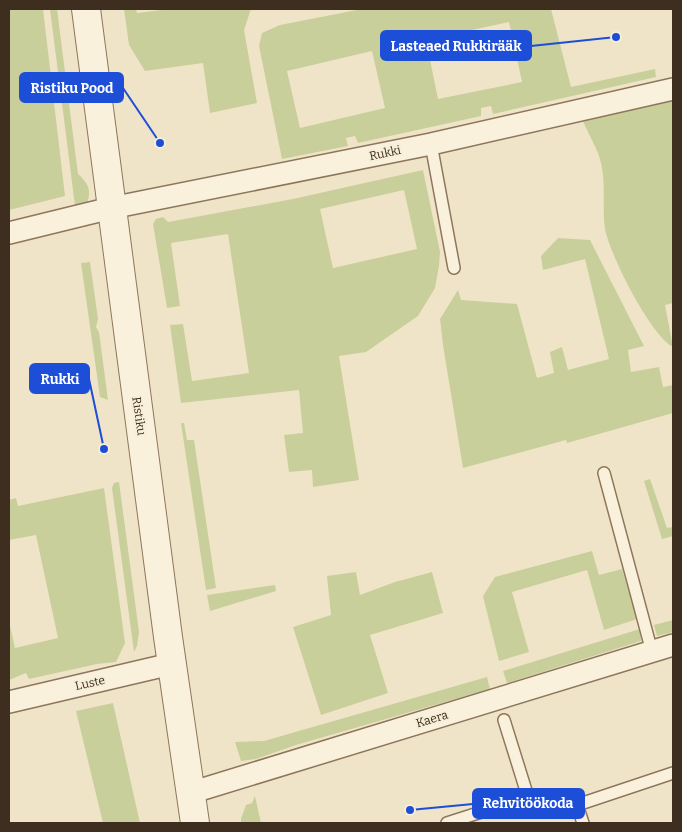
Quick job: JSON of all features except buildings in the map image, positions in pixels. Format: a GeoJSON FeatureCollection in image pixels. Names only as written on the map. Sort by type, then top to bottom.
{"type":"FeatureCollection","features":[{"type":"Feature","properties":{"kind":"street","name":"Ristiku"},"geometry":{"type":"LineString","coordinates":[[86,9],[104,136],[111,208],[171,664],[194,823]]}},
{"type":"Feature","properties":{"kind":"street","name":"Rukki"},"geometry":{"type":"LineString","coordinates":[[9,233],[111,208],[431,144],[673,89]]}},
{"type":"Feature","properties":{"kind":"street","name":"Kaera"},"geometry":{"type":"LineString","coordinates":[[190,793],[673,645]]}},
{"type":"Feature","properties":{"kind":"street","name":"Luste"},"geometry":{"type":"LineString","coordinates":[[9,702],[171,664]]}},
{"type":"Feature","properties":{"kind":"lane"},"geometry":{"type":"LineString","coordinates":[[431,144],[454,268]]}},
{"type":"Feature","properties":{"kind":"lane"},"geometry":{"type":"LineString","coordinates":[[604,473],[652,652]]}},
{"type":"Feature","properties":{"kind":"lane"},"geometry":{"type":"LineString","coordinates":[[504,720],[528,797]]}},
{"type":"Feature","properties":{"kind":"lane"},"geometry":{"type":"LineString","coordinates":[[447,823],[528,797],[577,805],[673,773]]}},
{"type":"Feature","properties":{"kind":"lane"},"geometry":{"type":"LineString","coordinates":[[577,805],[582,823]]}},
{"type":"Feature","properties":{"kind":"green space"},"geometry":{"type":"Polygon","coordinates":[[[9,9],[43,9],[65,196],[9,210],[9,9]]]}},
{"type":"Feature","properties":{"kind":"green space"},"geometry":{"type":"Polygon","coordinates":[[[50,9],[57,9],[78,174],[87,184],[89,190],[87,203],[75,206],[50,9]]]}},
{"type":"Feature","properties":{"kind":"green space"},"geometry":{"type":"Polygon","coordinates":[[[124,9],[136,9],[137,13],[170,9],[251,9],[244,30],[257,103],[210,113],[203,63],[145,71],[129,45],[124,9]]]}},
{"type":"Feature","properties":{"kind":"green space"},"geometry":{"type":"Polygon","coordinates":[[[362,9],[551,9],[571,87],[655,69],[656,77],[493,114],[491,106],[481,108],[481,116],[358,143],[355,136],[346,138],[348,146],[282,159],[259,46],[262,33],[280,25],[362,9]],[[509,22],[426,40],[438,99],[522,82],[509,22]],[[372,51],[287,71],[300,128],[385,108],[372,51]]]}},
{"type":"Feature","properties":{"kind":"green space"},"geometry":{"type":"Polygon","coordinates":[[[673,100],[673,303],[665,305],[673,347],[653,327],[632,293],[614,257],[605,229],[601,163],[598,152],[583,121],[673,100]]]}},
{"type":"Feature","properties":{"kind":"green space"},"geometry":{"type":"Polygon","coordinates":[[[423,170],[440,252],[435,288],[418,316],[366,352],[339,356],[359,480],[313,487],[312,470],[289,472],[284,435],[303,433],[299,390],[181,403],[170,325],[183,324],[192,381],[249,373],[228,234],[171,243],[180,306],[167,308],[153,224],[156,219],[163,217],[168,222],[293,199],[423,170]],[[404,190],[320,209],[333,268],[417,249],[404,190]]]}},
{"type":"Feature","properties":{"kind":"green space"},"geometry":{"type":"Polygon","coordinates":[[[558,238],[590,240],[644,346],[628,350],[631,372],[659,367],[663,387],[673,385],[673,413],[567,443],[566,440],[463,468],[440,319],[458,290],[461,300],[517,304],[537,378],[554,373],[550,352],[562,347],[568,370],[609,359],[585,259],[543,270],[541,256],[558,238]]]}},
{"type":"Feature","properties":{"kind":"green space"},"geometry":{"type":"Polygon","coordinates":[[[90,262],[98,319],[96,327],[99,332],[108,400],[100,397],[81,263],[90,262]]]}},
{"type":"Feature","properties":{"kind":"green space"},"geometry":{"type":"Polygon","coordinates":[[[181,423],[184,423],[187,440],[194,440],[216,588],[206,590],[181,423]]]}},
{"type":"Feature","properties":{"kind":"green space"},"geometry":{"type":"Polygon","coordinates":[[[650,479],[667,528],[673,527],[673,536],[662,539],[644,481],[650,479]]]}},
{"type":"Feature","properties":{"kind":"green space"},"geometry":{"type":"Polygon","coordinates":[[[119,482],[139,632],[134,652],[112,488],[114,483],[119,482]]]}},
{"type":"Feature","properties":{"kind":"green space"},"geometry":{"type":"Polygon","coordinates":[[[104,488],[125,643],[116,662],[97,664],[29,679],[26,673],[9,680],[9,621],[15,648],[58,638],[36,535],[9,540],[9,500],[16,498],[18,506],[104,488]]]}},
{"type":"Feature","properties":{"kind":"green space"},"geometry":{"type":"Polygon","coordinates":[[[592,551],[599,575],[622,569],[637,619],[604,630],[587,570],[512,592],[529,652],[499,661],[483,596],[495,577],[592,551]]]}},
{"type":"Feature","properties":{"kind":"green space"},"geometry":{"type":"Polygon","coordinates":[[[356,572],[360,595],[395,582],[432,572],[443,613],[370,635],[388,693],[321,715],[293,627],[331,615],[327,576],[356,572]]]}},
{"type":"Feature","properties":{"kind":"green space"},"geometry":{"type":"Polygon","coordinates":[[[275,585],[276,591],[210,611],[207,595],[275,585]]]}},
{"type":"Feature","properties":{"kind":"green space"},"geometry":{"type":"Polygon","coordinates":[[[673,620],[673,632],[657,636],[654,625],[673,620]]]}},
{"type":"Feature","properties":{"kind":"green space"},"geometry":{"type":"Polygon","coordinates":[[[640,629],[641,641],[507,683],[503,671],[640,629]]]}},
{"type":"Feature","properties":{"kind":"green space"},"geometry":{"type":"Polygon","coordinates":[[[487,677],[490,689],[296,745],[256,759],[241,761],[235,742],[264,741],[487,677]]]}},
{"type":"Feature","properties":{"kind":"green space"},"geometry":{"type":"Polygon","coordinates":[[[113,703],[140,823],[103,823],[76,711],[113,703]]]}},
{"type":"Feature","properties":{"kind":"green space"},"geometry":{"type":"Polygon","coordinates":[[[255,796],[261,823],[241,823],[246,805],[252,803],[255,796]]]}},
{"type":"Feature","properties":{"kind":"place","name":"Lasteaed Rukkirääk"},"geometry":{"type":"Point","coordinates":[616,37]}},
{"type":"Feature","properties":{"kind":"place","name":"Ristiku Pood"},"geometry":{"type":"Point","coordinates":[160,143]}},
{"type":"Feature","properties":{"kind":"place","name":"Rukki"},"geometry":{"type":"Point","coordinates":[104,449]}},
{"type":"Feature","properties":{"kind":"place","name":"Rehvitöökoda"},"geometry":{"type":"Point","coordinates":[410,810]}}]}
